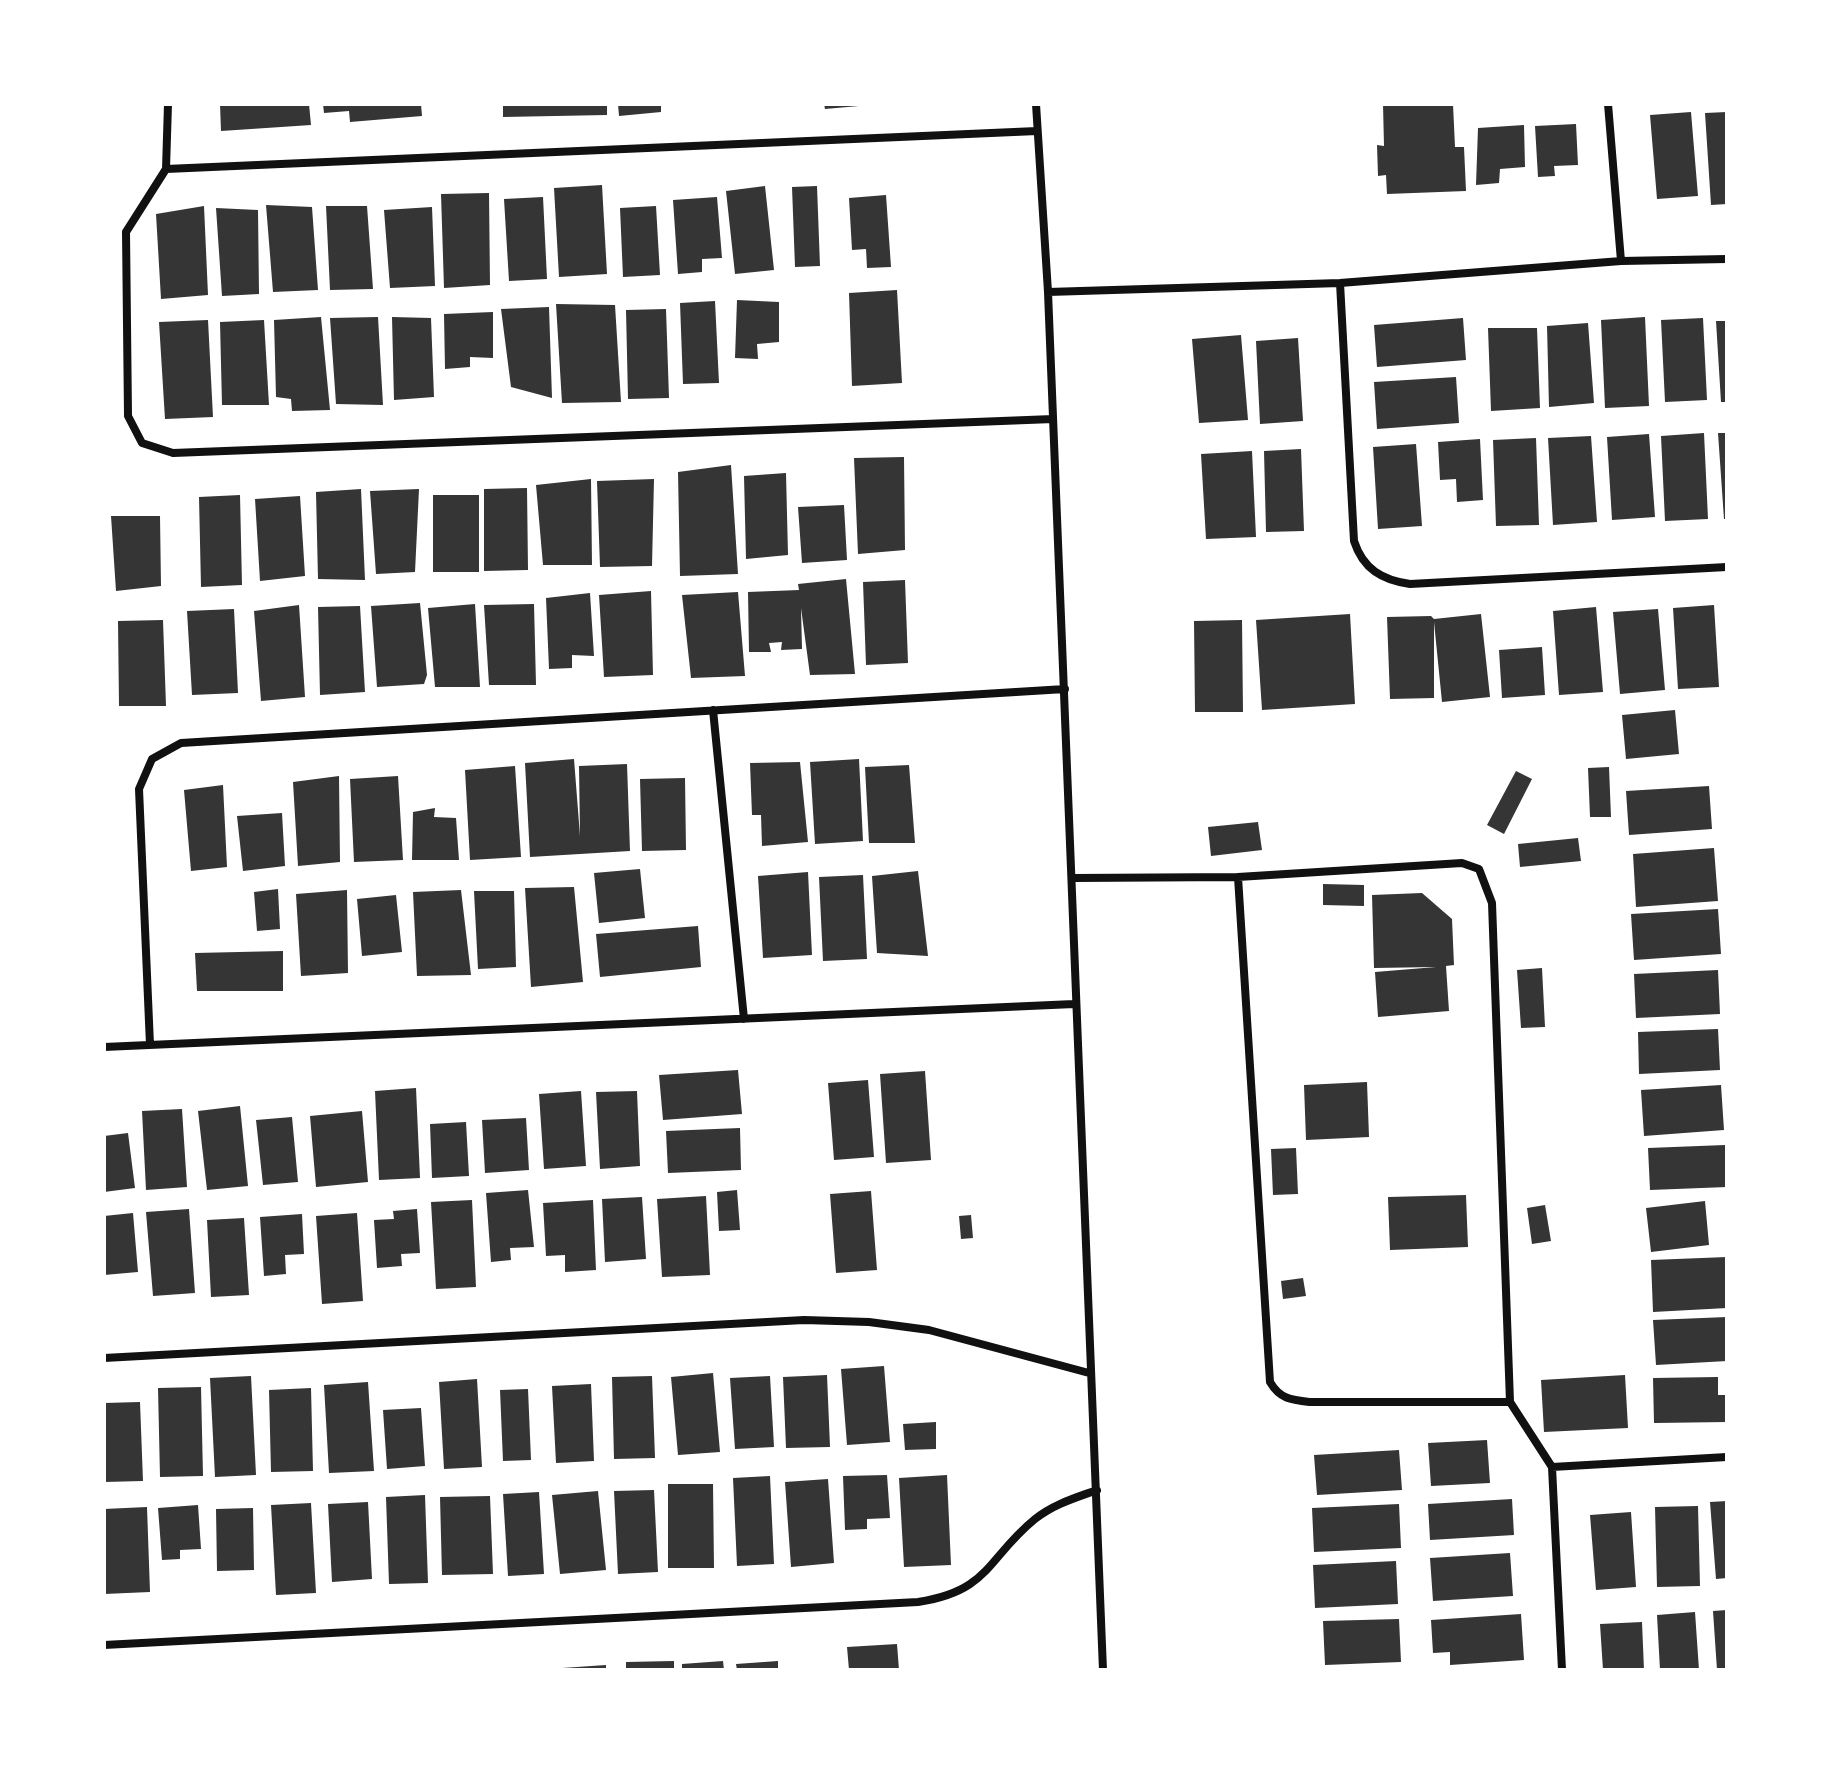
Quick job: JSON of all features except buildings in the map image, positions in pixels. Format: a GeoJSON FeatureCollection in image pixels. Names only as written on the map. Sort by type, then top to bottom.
{"type":"FeatureCollection","features":[{"type":"Feature","properties":{"kind":"street"},"geometry":{"type":"LineString","coordinates":[[168,104],[166,169],[126,232],[128,416],[142,443],[173,453],[1053,419]]}},
{"type":"Feature","properties":{"kind":"street"},"geometry":{"type":"LineString","coordinates":[[1036,104],[1048,292],[1065,689],[1073,878],[1074,1004],[1103,1670]]}},
{"type":"Feature","properties":{"kind":"street"},"geometry":{"type":"LineString","coordinates":[[1608,104],[1621,261]]}},
{"type":"Feature","properties":{"kind":"street"},"geometry":{"type":"LineString","coordinates":[[166,169],[1037,131]]}},
{"type":"Feature","properties":{"kind":"street"},"geometry":{"type":"LineString","coordinates":[[1048,292],[1340,283],[1621,261],[1727,259]]}},
{"type":"Feature","properties":{"kind":"street"},"geometry":{"type":"LineString","coordinates":[[1340,283],[1354,541],[1362,561],[1372,571],[1395,582],[1410,584],[1727,567]]}},
{"type":"Feature","properties":{"kind":"street"},"geometry":{"type":"LineString","coordinates":[[150,1045],[139,789],[152,759],[181,743],[1065,689]]}},
{"type":"Feature","properties":{"kind":"street"},"geometry":{"type":"LineString","coordinates":[[713,710],[744,1019]]}},
{"type":"Feature","properties":{"kind":"street"},"geometry":{"type":"LineString","coordinates":[[1073,878],[1238,877],[1462,863],[1479,869],[1487,882],[1492,903],[1510,1402],[1552,1467],[1562,1670]]}},
{"type":"Feature","properties":{"kind":"street"},"geometry":{"type":"LineString","coordinates":[[1238,877],[1270,1382],[1277,1393],[1290,1400],[1310,1402],[1510,1402]]}},
{"type":"Feature","properties":{"kind":"street"},"geometry":{"type":"LineString","coordinates":[[104,1047],[1074,1004]]}},
{"type":"Feature","properties":{"kind":"street"},"geometry":{"type":"LineString","coordinates":[[104,1358],[804,1320],[869,1322],[929,1330],[1089,1373]]}},
{"type":"Feature","properties":{"kind":"street"},"geometry":{"type":"LineString","coordinates":[[1552,1467],[1727,1457]]}},
{"type":"Feature","properties":{"kind":"street"},"geometry":{"type":"LineString","coordinates":[[104,1645],[933,1600],[967,1589],[988,1571],[1032,1521],[1053,1506],[1097,1490]]}}]}
